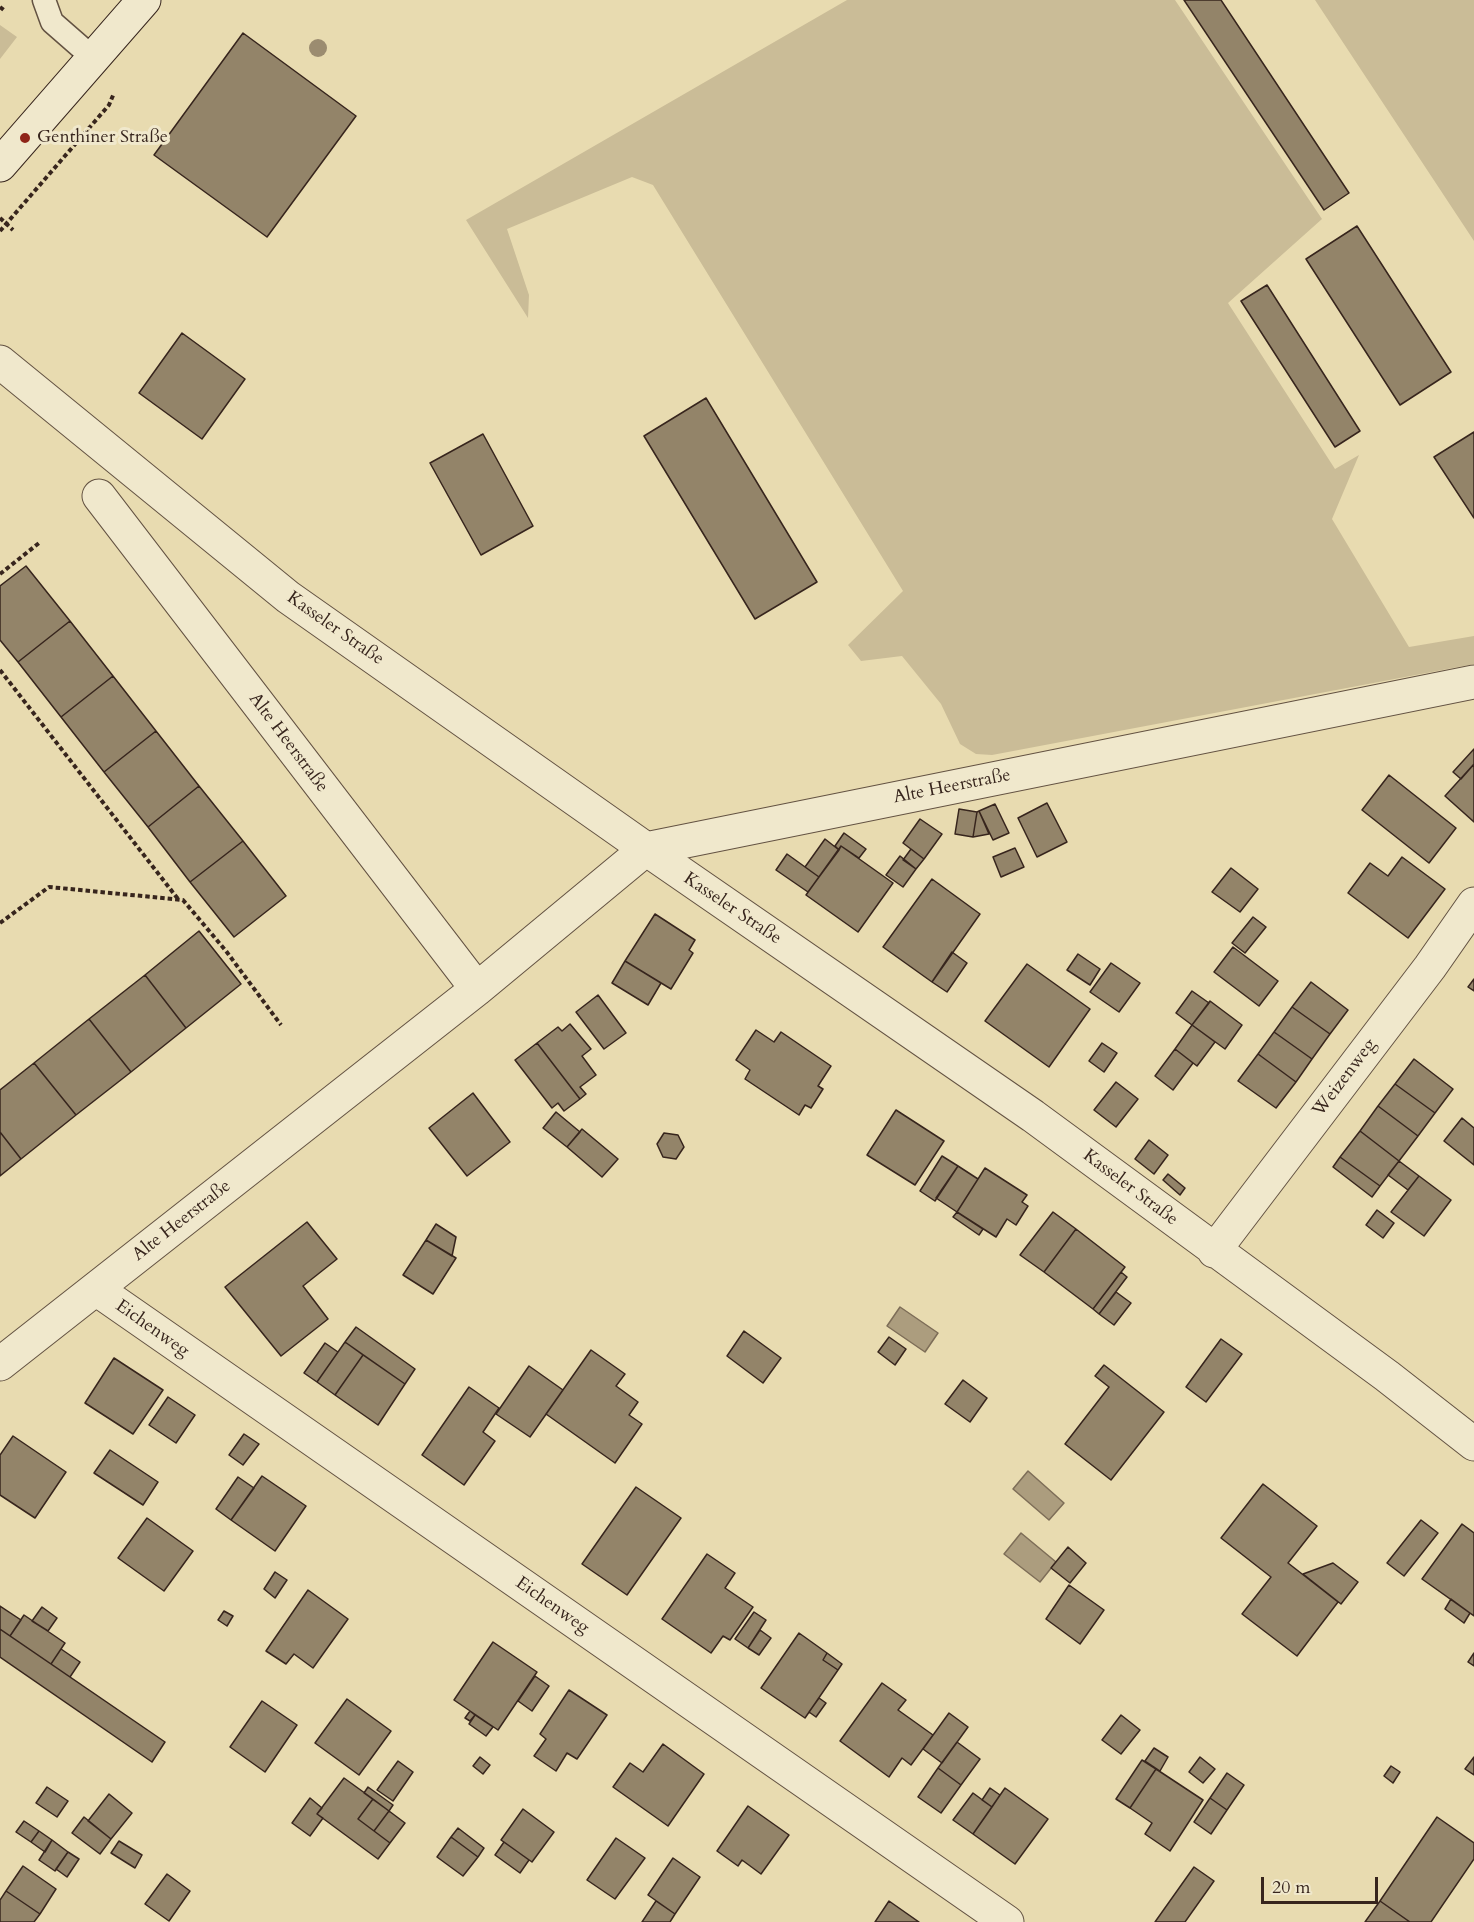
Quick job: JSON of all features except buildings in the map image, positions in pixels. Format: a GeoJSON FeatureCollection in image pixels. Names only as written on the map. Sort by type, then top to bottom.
{"type":"FeatureCollection","features":[{"type":"Feature","properties":{"kind":"street"},"geometry":{"type":"LineString","coordinates":[[0,165],[144,0]]}},
{"type":"Feature","properties":{"kind":"street","name":"Kasseler Straße"},"geometry":{"type":"LineString","coordinates":[[0,362],[288,597],[645,849],[1034,1116],[1214,1251],[1387,1376],[1474,1444]]}},
{"type":"Feature","properties":{"kind":"street","name":"Alte Heerstraße"},"geometry":{"type":"LineString","coordinates":[[99,496],[477,990]]}},
{"type":"Feature","properties":{"kind":"street","name":"Alte Heerstraße"},"geometry":{"type":"LineString","coordinates":[[0,1364],[477,990],[645,849],[1474,682]]}},
{"type":"Feature","properties":{"kind":"street","name":"Weizenweg"},"geometry":{"type":"LineString","coordinates":[[1214,1251],[1430,967],[1474,904]]}},
{"type":"Feature","properties":{"kind":"street","name":"Eichenweg"},"geometry":{"type":"LineString","coordinates":[[96,1289],[1007,1922]]}},
{"type":"Feature","properties":{"kind":"lane"},"geometry":{"type":"LineString","coordinates":[[44,0],[52,22],[92,57]]}},
{"type":"Feature","properties":{"kind":"path"},"geometry":{"type":"LineString","coordinates":[[0,7],[5,11]]}},
{"type":"Feature","properties":{"kind":"path"},"geometry":{"type":"LineString","coordinates":[[0,218],[13,230]]}},
{"type":"Feature","properties":{"kind":"path"},"geometry":{"type":"LineString","coordinates":[[0,574],[39,543]]}},
{"type":"Feature","properties":{"kind":"path"},"geometry":{"type":"LineString","coordinates":[[0,670],[179,900]]}},
{"type":"Feature","properties":{"kind":"path"},"geometry":{"type":"LineString","coordinates":[[0,923],[49,888],[183,900],[226,951],[281,1025]]}},
{"type":"Feature","properties":{"kind":"shaded area"},"geometry":{"type":"Polygon","coordinates":[[[847,0],[1175,0],[1322,219],[1228,303],[1335,469],[1359,455],[1332,519],[1409,647],[1474,636],[1474,664],[992,755],[976,754],[960,744],[941,704],[902,656],[861,661],[848,645],[903,591],[653,185],[632,177],[507,229],[529,295],[528,318],[466,220],[847,0]]]}},
{"type":"Feature","properties":{"kind":"shaded area"},"geometry":{"type":"Polygon","coordinates":[[[1315,0],[1474,0],[1474,241],[1315,0]]]}},
{"type":"Feature","properties":{"kind":"shaded area"},"geometry":{"type":"Polygon","coordinates":[[[0,25],[17,37],[0,59],[0,25]]]}},
{"type":"Feature","properties":{"kind":"shaded area"},"geometry":{"type":"Polygon","coordinates":[[[900,1307],[938,1333],[925,1352],[887,1326],[900,1307]]]}},
{"type":"Feature","properties":{"kind":"shaded area"},"geometry":{"type":"Polygon","coordinates":[[[1028,1471],[1064,1503],[1049,1520],[1013,1489],[1028,1471]]]}},
{"type":"Feature","properties":{"kind":"shaded area"},"geometry":{"type":"Polygon","coordinates":[[[1021,1533],[1056,1562],[1040,1582],[1004,1554],[1021,1533]]]}},
{"type":"Feature","properties":{"kind":"place","name":"Genthiner Straße"},"geometry":{"type":"Point","coordinates":[25,138]}}]}
